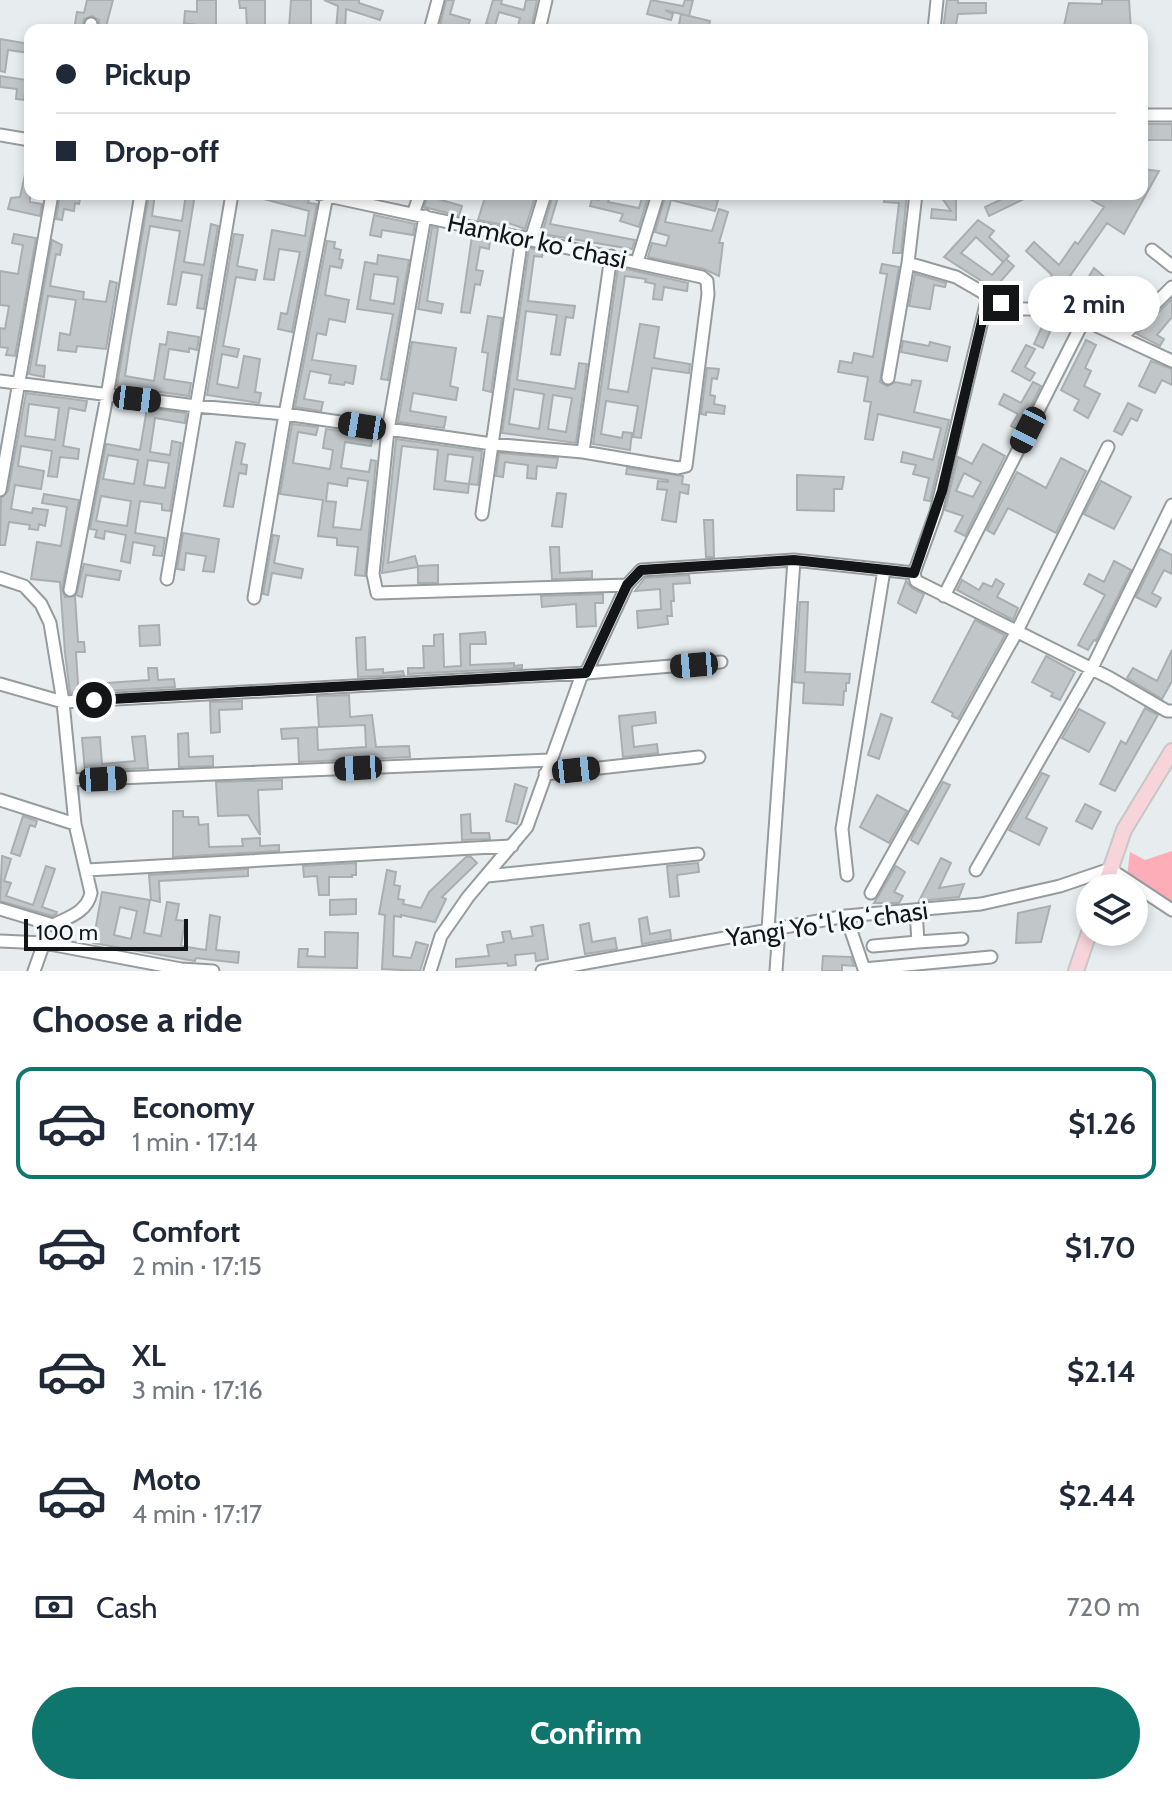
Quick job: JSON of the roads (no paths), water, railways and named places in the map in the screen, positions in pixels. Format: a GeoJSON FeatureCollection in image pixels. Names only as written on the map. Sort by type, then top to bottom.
{"type":"FeatureCollection","features":[{"type":"Feature","properties":{"kind":"main road"},"geometry":{"type":"LineString","coordinates":[[1108,874],[1124,830],[1172,751]]}},
{"type":"Feature","properties":{"kind":"main road"},"geometry":{"type":"LineString","coordinates":[[1076,971],[1085,946]]}},
{"type":"Feature","properties":{"kind":"street"},"geometry":{"type":"LineString","coordinates":[[432,24],[438,0]]}},
{"type":"Feature","properties":{"kind":"street"},"geometry":{"type":"LineString","coordinates":[[540,24],[546,0]]}},
{"type":"Feature","properties":{"kind":"street"},"geometry":{"type":"LineString","coordinates":[[935,24],[937,0]]}},
{"type":"Feature","properties":{"kind":"street"},"geometry":{"type":"LineString","coordinates":[[1148,115],[1172,115]]}},
{"type":"Feature","properties":{"kind":"street"},"geometry":{"type":"LineString","coordinates":[[0,135],[24,139]]}},
{"type":"Feature","properties":{"kind":"street"},"geometry":{"type":"LineString","coordinates":[[0,490],[51,200]]}},
{"type":"Feature","properties":{"kind":"street"},"geometry":{"type":"LineString","coordinates":[[70,590],[140,200]]}},
{"type":"Feature","properties":{"kind":"street"},"geometry":{"type":"LineString","coordinates":[[167,579],[231,200]]}},
{"type":"Feature","properties":{"kind":"street"},"geometry":{"type":"LineString","coordinates":[[254,598],[322,200]]}},
{"type":"Feature","properties":{"kind":"street","name":"Hamkor koʻchasi"},"geometry":{"type":"LineString","coordinates":[[347,200],[611,256],[702,277],[707,281],[708,294],[686,466],[678,468],[583,452]]}},
{"type":"Feature","properties":{"kind":"street"},"geometry":{"type":"LineString","coordinates":[[420,200],[388,430],[373,574],[377,593],[627,585]]}},
{"type":"Feature","properties":{"kind":"street"},"geometry":{"type":"LineString","coordinates":[[482,514],[526,238],[542,200]]}},
{"type":"Feature","properties":{"kind":"street"},"geometry":{"type":"LineString","coordinates":[[637,262],[656,200]]}},
{"type":"Feature","properties":{"kind":"street"},"geometry":{"type":"LineString","coordinates":[[888,378],[915,200]]}},
{"type":"Feature","properties":{"kind":"street"},"geometry":{"type":"LineString","coordinates":[[1152,250],[1172,266]]}},
{"type":"Feature","properties":{"kind":"street"},"geometry":{"type":"LineString","coordinates":[[0,381],[107,396],[285,414],[492,444],[583,452],[611,256]]}},
{"type":"Feature","properties":{"kind":"street"},"geometry":{"type":"LineString","coordinates":[[908,263],[956,277],[1017,309],[1050,309],[1084,320],[1172,361]]}},
{"type":"Feature","properties":{"kind":"street"},"geometry":{"type":"LineString","coordinates":[[1122,337],[1172,287]]}},
{"type":"Feature","properties":{"kind":"street"},"geometry":{"type":"LineString","coordinates":[[988,296],[940,500],[914,573],[916,581],[1170,712]]}},
{"type":"Feature","properties":{"kind":"street"},"geometry":{"type":"LineString","coordinates":[[944,596],[1084,320]]}},
{"type":"Feature","properties":{"kind":"street"},"geometry":{"type":"LineString","coordinates":[[871,893],[1016,633],[1108,447]]}},
{"type":"Feature","properties":{"kind":"street"},"geometry":{"type":"LineString","coordinates":[[976,870],[1091,670],[1172,505]]}},
{"type":"Feature","properties":{"kind":"street"},"geometry":{"type":"LineString","coordinates":[[430,971],[441,936],[468,897],[527,827],[581,677],[586,673],[627,585],[641,570],[794,560],[914,573]]}},
{"type":"Feature","properties":{"kind":"street"},"geometry":{"type":"LineString","coordinates":[[776,971],[774,928],[794,560]]}},
{"type":"Feature","properties":{"kind":"street"},"geometry":{"type":"LineString","coordinates":[[847,875],[842,829],[884,570]]}},
{"type":"Feature","properties":{"kind":"street"},"geometry":{"type":"LineString","coordinates":[[0,578],[24,586],[41,604],[50,623],[63,702],[75,824],[91,893],[89,904],[75,915],[53,925],[0,909]]}},
{"type":"Feature","properties":{"kind":"street"},"geometry":{"type":"LineString","coordinates":[[0,684],[63,702],[586,673],[721,662]]}},
{"type":"Feature","properties":{"kind":"street"},"geometry":{"type":"LineString","coordinates":[[545,774],[699,757]]}},
{"type":"Feature","properties":{"kind":"street"},"geometry":{"type":"LineString","coordinates":[[71,780],[550,760]]}},
{"type":"Feature","properties":{"kind":"street"},"geometry":{"type":"LineString","coordinates":[[0,800],[75,824]]}},
{"type":"Feature","properties":{"kind":"street"},"geometry":{"type":"LineString","coordinates":[[87,870],[512,846]]}},
{"type":"Feature","properties":{"kind":"street"},"geometry":{"type":"LineString","coordinates":[[487,876],[698,854]]}},
{"type":"Feature","properties":{"kind":"street"},"geometry":{"type":"LineString","coordinates":[[1110,869],[1172,910]]}},
{"type":"Feature","properties":{"kind":"street","name":"Yangi Yoʻl koʻchasi"},"geometry":{"type":"LineString","coordinates":[[542,971],[846,916],[981,904],[1060,886],[1110,869]]}},
{"type":"Feature","properties":{"kind":"street"},"geometry":{"type":"LineString","coordinates":[[916,910],[918,942]]}},
{"type":"Feature","properties":{"kind":"street"},"geometry":{"type":"LineString","coordinates":[[846,916],[864,969],[991,957]]}},
{"type":"Feature","properties":{"kind":"street"},"geometry":{"type":"LineString","coordinates":[[873,946],[962,939]]}},
{"type":"Feature","properties":{"kind":"street"},"geometry":{"type":"LineString","coordinates":[[0,941],[44,943],[181,969],[213,971]]}},
{"type":"Feature","properties":{"kind":"street"},"geometry":{"type":"LineString","coordinates":[[34,971],[44,943]]}}]}
